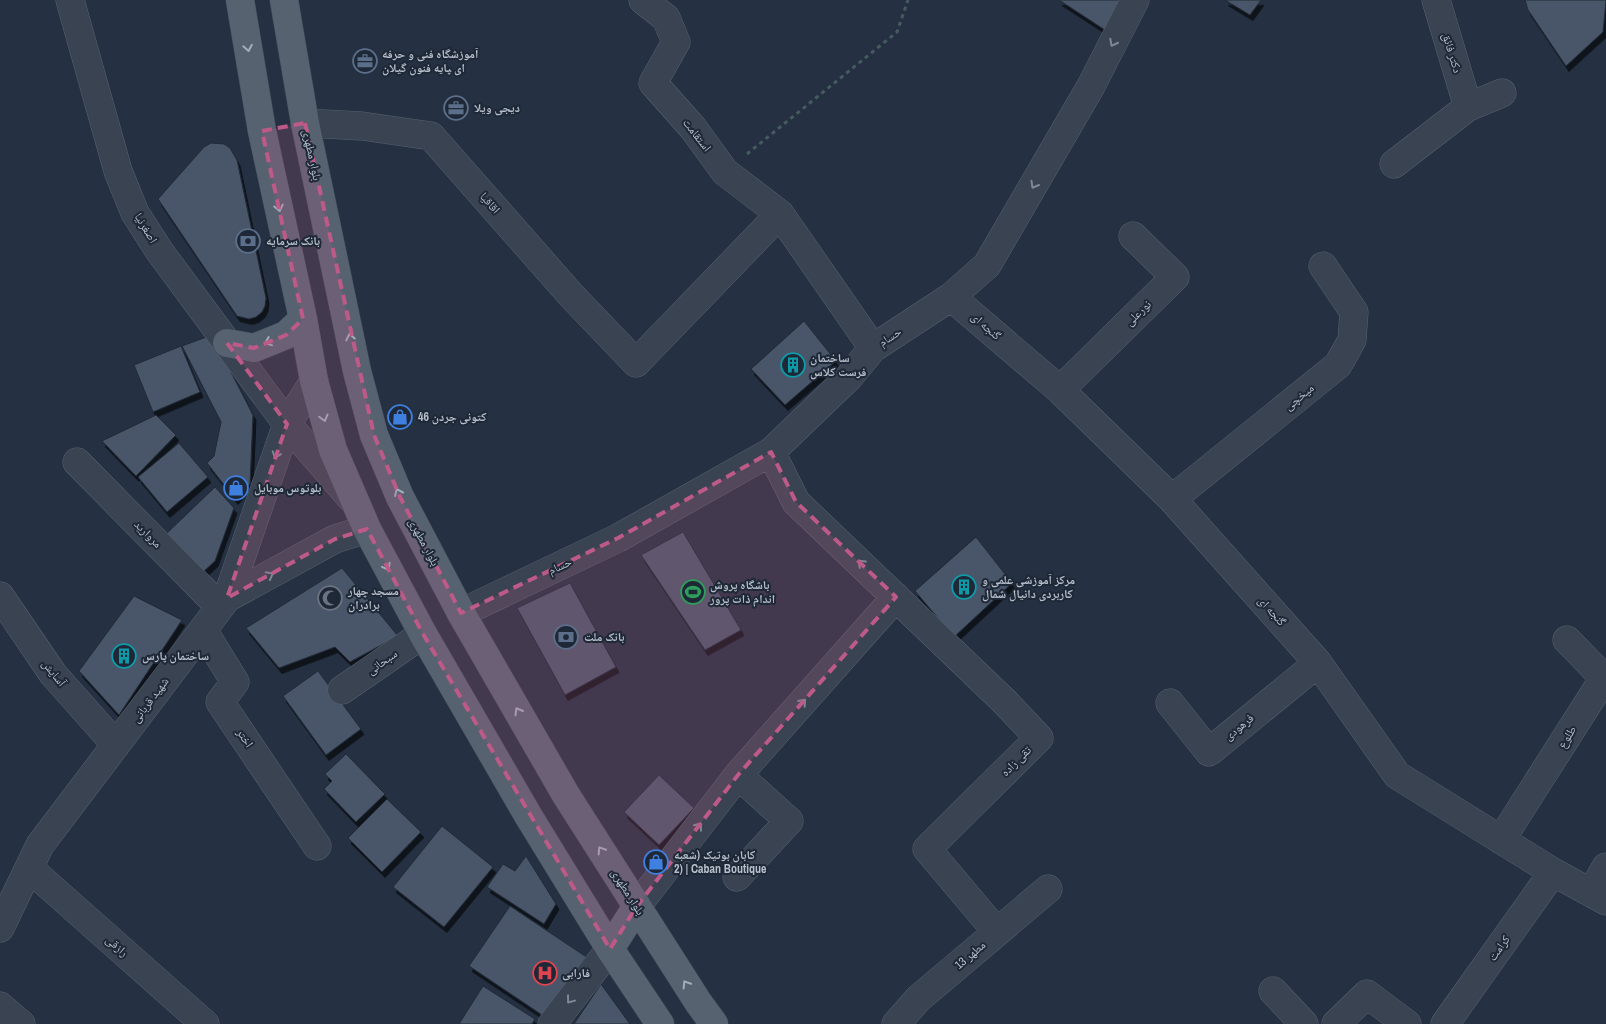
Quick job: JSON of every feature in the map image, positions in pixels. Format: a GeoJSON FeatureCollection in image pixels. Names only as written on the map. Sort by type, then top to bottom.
{"type":"FeatureCollection","features":[{"type":"Feature","properties":{"kind":"main road"},"geometry":{"type":"LineString","coordinates":[[240,0],[262,131],[303,319],[314,381],[333,450],[362,518],[423,634],[529,817],[610,949],[660,1024]]}},
{"type":"Feature","properties":{"kind":"main road","name":"بلوار مطهری"},"geometry":{"type":"LineString","coordinates":[[284,0],[305,122],[357,371],[374,435],[400,497],[461,613],[566,795],[714,1024]]}},
{"type":"Feature","properties":{"kind":"main road"},"geometry":{"type":"LineString","coordinates":[[262,131],[305,122]]}},
{"type":"Feature","properties":{"kind":"main road"},"geometry":{"type":"LineString","coordinates":[[227,343],[254,348],[286,336],[303,319]]}},
{"type":"Feature","properties":{"kind":"main road"},"geometry":{"type":"LineString","coordinates":[[610,949],[637,906]]}},
{"type":"Feature","properties":{"kind":"street","name":"اصغرنیا"},"geometry":{"type":"LineString","coordinates":[[70,0],[118,171],[136,213],[160,252],[287,424],[362,518]]}},
{"type":"Feature","properties":{"kind":"street","name":"استقامت"},"geometry":{"type":"LineString","coordinates":[[643,0],[666,18],[676,42],[653,83],[692,128],[725,172],[780,214],[873,348]]}},
{"type":"Feature","properties":{"kind":"street","name":"حسام"},"geometry":{"type":"LineString","coordinates":[[461,613],[618,538],[771,452],[849,377],[873,348],[951,297],[987,265],[1091,86],[1135,0]]}},
{"type":"Feature","properties":{"kind":"street","name":"دکتر فائق"},"geometry":{"type":"LineString","coordinates":[[1436,0],[1468,107]]}},
{"type":"Feature","properties":{"kind":"street"},"geometry":{"type":"LineString","coordinates":[[1394,164],[1468,107],[1502,93]]}},
{"type":"Feature","properties":{"kind":"street","name":"اقاقیا"},"geometry":{"type":"LineString","coordinates":[[305,122],[362,126],[431,136],[570,294],[636,363],[780,214]]}},
{"type":"Feature","properties":{"kind":"street","name":"نورعلی"},"geometry":{"type":"LineString","coordinates":[[1060,390],[1175,277],[1133,236]]}},
{"type":"Feature","properties":{"kind":"street","name":"میخچی"},"geometry":{"type":"LineString","coordinates":[[1172,500],[1338,365],[1352,340],[1354,312],[1323,266]]}},
{"type":"Feature","properties":{"kind":"street","name":"گنجه ای"},"geometry":{"type":"LineString","coordinates":[[951,297],[1060,390],[1172,500],[1318,662],[1397,775],[1553,872],[1598,897]]}},
{"type":"Feature","properties":{"kind":"street","name":"شهید قربانی"},"geometry":{"type":"LineString","coordinates":[[0,928],[40,845],[224,602],[287,424],[314,381]]}},
{"type":"Feature","properties":{"kind":"street","name":"تقی زاده"},"geometry":{"type":"LineString","coordinates":[[771,452],[796,502],[896,597],[1039,738],[927,849],[996,932]]}},
{"type":"Feature","properties":{"kind":"street","name":"مروارید"},"geometry":{"type":"LineString","coordinates":[[77,462],[224,602]]}},
{"type":"Feature","properties":{"kind":"street"},"geometry":{"type":"LineString","coordinates":[[224,602],[335,539],[362,518]]}},
{"type":"Feature","properties":{"kind":"street","name":"آسایش"},"geometry":{"type":"LineString","coordinates":[[0,596],[53,674],[116,744]]}},
{"type":"Feature","properties":{"kind":"street"},"geometry":{"type":"LineString","coordinates":[[637,906],[738,775],[896,597]]}},
{"type":"Feature","properties":{"kind":"street","name":"اختر"},"geometry":{"type":"LineString","coordinates":[[203,630],[235,682],[220,702],[317,846]]}},
{"type":"Feature","properties":{"kind":"street","name":"سبحانی"},"geometry":{"type":"LineString","coordinates":[[342,690],[423,634]]}},
{"type":"Feature","properties":{"kind":"street","name":"طلوع"},"geometry":{"type":"LineString","coordinates":[[1501,840],[1604,678],[1567,640]]}},
{"type":"Feature","properties":{"kind":"street","name":"فرهودی"},"geometry":{"type":"LineString","coordinates":[[1170,703],[1209,752],[1318,662]]}},
{"type":"Feature","properties":{"kind":"street"},"geometry":{"type":"LineString","coordinates":[[737,877],[789,821],[738,775]]}},
{"type":"Feature","properties":{"kind":"street"},"geometry":{"type":"LineString","coordinates":[[1598,897],[1606,867]]}},
{"type":"Feature","properties":{"kind":"street","name":"رازقی"},"geometry":{"type":"LineString","coordinates":[[30,868],[205,1024]]}},
{"type":"Feature","properties":{"kind":"street","name":"کرامت"},"geometry":{"type":"LineString","coordinates":[[1445,1024],[1553,872]]}},
{"type":"Feature","properties":{"kind":"street","name":"مطهر 13"},"geometry":{"type":"LineString","coordinates":[[896,1024],[918,999],[1048,890]]}},
{"type":"Feature","properties":{"kind":"street"},"geometry":{"type":"LineString","coordinates":[[552,1024],[610,949]]}},
{"type":"Feature","properties":{"kind":"street"},"geometry":{"type":"LineString","coordinates":[[1273,991],[1304,1024]]}},
{"type":"Feature","properties":{"kind":"street"},"geometry":{"type":"LineString","coordinates":[[1336,1024],[1367,994],[1407,1024]]}},
{"type":"Feature","properties":{"kind":"street"},"geometry":{"type":"LineString","coordinates":[[0,1006],[21,1024]]}},
{"type":"Feature","properties":{"kind":"path"},"geometry":{"type":"LineString","coordinates":[[725,172],[897,32],[908,0]]}},
{"type":"Feature","properties":{"kind":"highlighted area"},"geometry":{"type":"Polygon","coordinates":[[[305,123],[374,435],[400,497],[461,613],[618,538],[771,452],[796,502],[896,597],[738,775],[637,906],[610,949],[423,634],[367,529],[335,539],[227,598],[287,424],[227,343],[254,348],[286,335],[303,319],[262,131],[305,123]]]}},
{"type":"Feature","properties":{"kind":"building"},"geometry":{"type":"Polygon","coordinates":[[[1059,0],[1120,0],[1105,30],[1059,0]]]}},
{"type":"Feature","properties":{"kind":"building"},"geometry":{"type":"Polygon","coordinates":[[[1225,0],[1261,0],[1250,15],[1225,0]]]}},
{"type":"Feature","properties":{"kind":"building"},"geometry":{"type":"Polygon","coordinates":[[[1525,0],[1606,0],[1603,32],[1566,66],[1528,10],[1525,0]]]}},
{"type":"Feature","properties":{"kind":"building"},"geometry":{"type":"Polygon","coordinates":[[[211,143],[224,144],[230,148],[237,160],[266,298],[262,312],[256,317],[249,319],[237,316],[158,199],[204,147],[211,143]]]}},
{"type":"Feature","properties":{"kind":"building","name":"ساختمان فرست کلاس"},"geometry":{"type":"Polygon","coordinates":[[[804,321],[836,361],[785,405],[751,369],[804,321]]]}},
{"type":"Feature","properties":{"kind":"building"},"geometry":{"type":"Polygon","coordinates":[[[212,335],[253,415],[250,484],[235,499],[207,463],[214,456],[221,422],[182,346],[212,335]]]}},
{"type":"Feature","properties":{"kind":"building"},"geometry":{"type":"Polygon","coordinates":[[[181,346],[200,392],[153,412],[134,365],[181,346]]]}},
{"type":"Feature","properties":{"kind":"building"},"geometry":{"type":"Polygon","coordinates":[[[156,415],[176,435],[136,476],[102,441],[156,415]]]}},
{"type":"Feature","properties":{"kind":"building"},"geometry":{"type":"Polygon","coordinates":[[[179,443],[208,477],[167,512],[138,477],[179,443]]]}},
{"type":"Feature","properties":{"kind":"building"},"geometry":{"type":"Polygon","coordinates":[[[215,487],[234,508],[215,561],[202,573],[165,535],[215,487]]]}},
{"type":"Feature","properties":{"kind":"building","name":"باشگاه پروش اندام ذات پرور"},"geometry":{"type":"Polygon","coordinates":[[[683,532],[741,630],[705,650],[641,555],[683,532]]]}},
{"type":"Feature","properties":{"kind":"building","name":"مرکز آموزشی علمی و کاربردی دانیال شمال"},"geometry":{"type":"Polygon","coordinates":[[[976,537],[1012,583],[954,637],[915,591],[976,537]]]}},
{"type":"Feature","properties":{"kind":"building","name":"مسجد چهار برادران"},"geometry":{"type":"Polygon","coordinates":[[[342,568],[398,636],[350,662],[335,647],[279,668],[246,628],[342,568]]]}},
{"type":"Feature","properties":{"kind":"building","name":"بانک ملت"},"geometry":{"type":"Polygon","coordinates":[[[570,583],[616,667],[565,695],[517,608],[570,583]]]}},
{"type":"Feature","properties":{"kind":"building","name":"ساختمان پارس"},"geometry":{"type":"Polygon","coordinates":[[[134,596],[182,620],[119,715],[79,671],[134,596]]]}},
{"type":"Feature","properties":{"kind":"building"},"geometry":{"type":"Polygon","coordinates":[[[318,671],[361,729],[326,755],[283,696],[318,671]]]}},
{"type":"Feature","properties":{"kind":"building"},"geometry":{"type":"Polygon","coordinates":[[[346,754],[385,794],[356,822],[324,789],[332,781],[325,774],[346,754]]]}},
{"type":"Feature","properties":{"kind":"building"},"geometry":{"type":"Polygon","coordinates":[[[659,775],[694,808],[659,845],[624,812],[659,775]]]}},
{"type":"Feature","properties":{"kind":"building"},"geometry":{"type":"Polygon","coordinates":[[[387,799],[421,832],[382,872],[348,838],[387,799]]]}},
{"type":"Feature","properties":{"kind":"building"},"geometry":{"type":"Polygon","coordinates":[[[442,826],[493,867],[444,927],[393,887],[442,826]]]}},
{"type":"Feature","properties":{"kind":"building"},"geometry":{"type":"Polygon","coordinates":[[[526,856],[556,904],[544,924],[487,887],[503,864],[515,871],[526,856]]]}},
{"type":"Feature","properties":{"kind":"building"},"geometry":{"type":"Polygon","coordinates":[[[510,906],[588,958],[548,1019],[469,966],[510,906]]]}},
{"type":"Feature","properties":{"kind":"building"},"geometry":{"type":"Polygon","coordinates":[[[601,984],[630,1024],[574,1024],[601,984]]]}},
{"type":"Feature","properties":{"kind":"building"},"geometry":{"type":"Polygon","coordinates":[[[483,986],[535,1019],[532,1024],[459,1024],[483,986]]]}},
{"type":"Feature","properties":{"kind":"place","name":"آموزشگاه فنی و حرفه ای ‍پایه فنون گیلان"},"geometry":{"type":"Point","coordinates":[365,61]}},
{"type":"Feature","properties":{"kind":"place","name":"دیجی ویلا"},"geometry":{"type":"Point","coordinates":[456,108]}},
{"type":"Feature","properties":{"kind":"place","name":"بانک سرمایه"},"geometry":{"type":"Point","coordinates":[248,241]}},
{"type":"Feature","properties":{"kind":"place","name":"ساختمان فرست کلاس"},"geometry":{"type":"Point","coordinates":[793,365]}},
{"type":"Feature","properties":{"kind":"place","name":"کتونی جردن 46"},"geometry":{"type":"Point","coordinates":[400,417]}},
{"type":"Feature","properties":{"kind":"place","name":"بلوتوس موبایل"},"geometry":{"type":"Point","coordinates":[236,488]}},
{"type":"Feature","properties":{"kind":"place","name":"مرکز آموزشی علمی و کاربردی دانیال شمال"},"geometry":{"type":"Point","coordinates":[964,587]}},
{"type":"Feature","properties":{"kind":"place","name":"باشگاه پروش اندام ذات پرور"},"geometry":{"type":"Point","coordinates":[693,592]}},
{"type":"Feature","properties":{"kind":"place","name":"مسجد چهار برادران"},"geometry":{"type":"Point","coordinates":[330,598]}},
{"type":"Feature","properties":{"kind":"place","name":"بانک ملت"},"geometry":{"type":"Point","coordinates":[566,637]}},
{"type":"Feature","properties":{"kind":"place","name":"ساختمان پارس"},"geometry":{"type":"Point","coordinates":[124,656]}},
{"type":"Feature","properties":{"kind":"place","name":"کابان بوتیک (شعبه 2) | Caban Boutique"},"geometry":{"type":"Point","coordinates":[656,862]}},
{"type":"Feature","properties":{"kind":"place","name":"فارابی"},"geometry":{"type":"Point","coordinates":[545,973]}}]}
